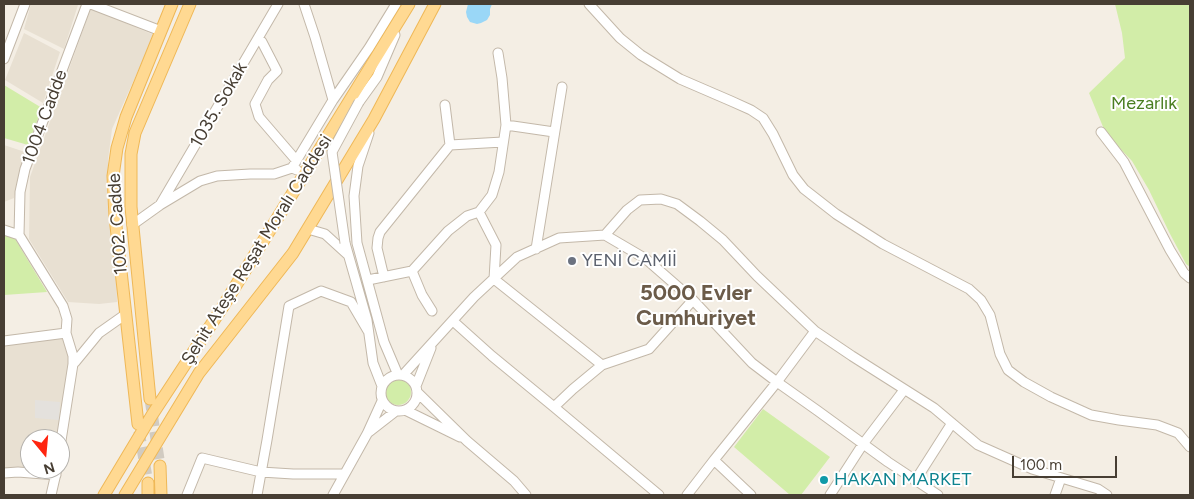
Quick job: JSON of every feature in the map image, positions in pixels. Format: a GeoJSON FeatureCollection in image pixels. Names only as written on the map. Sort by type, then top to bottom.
{"type":"FeatureCollection","features":[{"type":"Feature","properties":{"kind":"main road","name":"1002. Cadde"},"geometry":{"type":"LineString","coordinates":[[138,424],[116,227],[113,176],[117,148],[126,117],[172,4]]}},
{"type":"Feature","properties":{"kind":"main road","name":"1002. Cadde"},"geometry":{"type":"LineString","coordinates":[[150,399],[132,225],[131,154],[135,133],[190,4]]}},
{"type":"Feature","properties":{"kind":"main road","name":"Şehit Ateşe Reşat Moralı Caddesi"},"geometry":{"type":"LineString","coordinates":[[104,495],[152,415],[222,308],[409,4]]}},
{"type":"Feature","properties":{"kind":"main road"},"geometry":{"type":"LineString","coordinates":[[125,495],[199,373],[293,253],[374,119],[435,4]]}},
{"type":"Feature","properties":{"kind":"main road"},"geometry":{"type":"LineString","coordinates":[[161,31],[176,37]]}},
{"type":"Feature","properties":{"kind":"main road"},"geometry":{"type":"LineString","coordinates":[[116,227],[132,225]]}},
{"type":"Feature","properties":{"kind":"main road"},"geometry":{"type":"LineString","coordinates":[[126,314],[141,312]]}},
{"type":"Feature","properties":{"kind":"main road"},"geometry":{"type":"LineString","coordinates":[[160,466],[161,495]]}},
{"type":"Feature","properties":{"kind":"main road"},"geometry":{"type":"LineString","coordinates":[[148,483],[148,495]]}},
{"type":"Feature","properties":{"kind":"street"},"geometry":{"type":"LineString","coordinates":[[4,59],[25,4]]}},
{"type":"Feature","properties":{"kind":"street","name":"1004 Cadde"},"geometry":{"type":"LineString","coordinates":[[19,235],[20,192],[25,169],[87,4]]}},
{"type":"Feature","properties":{"kind":"street"},"geometry":{"type":"LineString","coordinates":[[91,4],[161,31]]}},
{"type":"Feature","properties":{"kind":"street","name":"1035. Sokak"},"geometry":{"type":"LineString","coordinates":[[160,206],[278,4]]}},
{"type":"Feature","properties":{"kind":"street"},"geometry":{"type":"LineString","coordinates":[[304,4],[333,100]]}},
{"type":"Feature","properties":{"kind":"street"},"geometry":{"type":"LineString","coordinates":[[132,225],[200,181],[216,176],[274,174],[294,164],[333,100],[369,48],[396,4]]}},
{"type":"Feature","properties":{"kind":"street"},"geometry":{"type":"LineString","coordinates":[[589,4],[620,38],[642,55],[680,79],[751,110],[763,118],[773,134],[793,176],[804,189],[836,214],[883,244],[969,289],[981,300],[990,315],[1000,354],[1008,370],[1024,382],[1051,397],[1091,415],[1157,425],[1178,433],[1190,447]]}},
{"type":"Feature","properties":{"kind":"street"},"geometry":{"type":"LineString","coordinates":[[382,386],[373,363],[366,320],[345,243],[332,152],[359,102],[377,77],[402,16]]}},
{"type":"Feature","properties":{"kind":"street"},"geometry":{"type":"LineString","coordinates":[[258,38],[277,71],[268,80],[255,104],[259,117],[294,164],[305,173]]}},
{"type":"Feature","properties":{"kind":"street"},"geometry":{"type":"LineString","coordinates":[[368,280],[412,271],[448,231],[467,216],[479,212],[492,195],[499,172],[506,125],[498,53]]}},
{"type":"Feature","properties":{"kind":"street"},"geometry":{"type":"LineString","coordinates":[[536,249],[562,87]]}},
{"type":"Feature","properties":{"kind":"street"},"geometry":{"type":"LineString","coordinates":[[384,277],[377,248],[380,232],[450,145],[445,105]]}},
{"type":"Feature","properties":{"kind":"street"},"geometry":{"type":"LineString","coordinates":[[374,119],[358,166],[354,196],[357,243],[384,342],[400,375]]}},
{"type":"Feature","properties":{"kind":"street"},"geometry":{"type":"LineString","coordinates":[[506,125],[554,132]]}},
{"type":"Feature","properties":{"kind":"street"},"geometry":{"type":"LineString","coordinates":[[1101,132],[1124,162],[1170,250],[1184,273],[1190,278]]}},
{"type":"Feature","properties":{"kind":"street"},"geometry":{"type":"LineString","coordinates":[[450,145],[503,142]]}},
{"type":"Feature","properties":{"kind":"street"},"geometry":{"type":"LineString","coordinates":[[605,235],[627,210],[640,200],[661,199],[677,204],[723,240],[756,276],[815,331],[934,408],[978,445],[1032,469],[1098,490],[1107,495]]}},
{"type":"Feature","properties":{"kind":"street"},"geometry":{"type":"LineString","coordinates":[[479,212],[496,245],[494,279]]}},
{"type":"Feature","properties":{"kind":"street"},"geometry":{"type":"LineString","coordinates":[[308,229],[325,234],[349,256]]}},
{"type":"Feature","properties":{"kind":"street"},"geometry":{"type":"LineString","coordinates":[[4,230],[19,235],[63,306],[67,319],[66,333],[73,356],[73,364],[63,429]]}},
{"type":"Feature","properties":{"kind":"street"},"geometry":{"type":"LineString","coordinates":[[400,375],[433,343],[474,297],[517,257],[559,238],[605,235],[646,259],[693,300],[752,363],[776,382],[938,495]]}},
{"type":"Feature","properties":{"kind":"street"},"geometry":{"type":"LineString","coordinates":[[412,271],[422,295],[432,311]]}},
{"type":"Feature","properties":{"kind":"street"},"geometry":{"type":"LineString","coordinates":[[494,279],[602,366]]}},
{"type":"Feature","properties":{"kind":"street"},"geometry":{"type":"LineString","coordinates":[[257,495],[288,306],[321,291],[351,302],[368,331]]}},
{"type":"Feature","properties":{"kind":"street"},"geometry":{"type":"LineString","coordinates":[[554,407],[602,366],[649,349],[693,300]]}},
{"type":"Feature","properties":{"kind":"street"},"geometry":{"type":"LineString","coordinates":[[73,364],[99,333],[126,314]]}},
{"type":"Feature","properties":{"kind":"street"},"geometry":{"type":"LineString","coordinates":[[453,321],[492,356],[659,495]]}},
{"type":"Feature","properties":{"kind":"street"},"geometry":{"type":"LineString","coordinates":[[687,495],[815,331]]}},
{"type":"Feature","properties":{"kind":"street"},"geometry":{"type":"LineString","coordinates":[[4,341],[66,333]]}},
{"type":"Feature","properties":{"kind":"street"},"geometry":{"type":"LineString","coordinates":[[416,389],[433,343]]}},
{"type":"Feature","properties":{"kind":"street"},"geometry":{"type":"LineString","coordinates":[[367,434],[401,411],[410,407],[414,403],[417,397],[413,381],[408,377],[400,375],[388,378],[382,386],[380,391],[382,401],[386,406],[390,409],[401,411],[467,440]]}},
{"type":"Feature","properties":{"kind":"street"},"geometry":{"type":"LineString","coordinates":[[416,389],[467,440],[514,481],[526,495]]}},
{"type":"Feature","properties":{"kind":"street"},"geometry":{"type":"LineString","coordinates":[[830,495],[863,444],[904,390]]}},
{"type":"Feature","properties":{"kind":"street"},"geometry":{"type":"LineString","coordinates":[[332,495],[367,434],[382,401]]}},
{"type":"Feature","properties":{"kind":"street"},"geometry":{"type":"LineString","coordinates":[[916,481],[952,423]]}},
{"type":"Feature","properties":{"kind":"street"},"geometry":{"type":"LineString","coordinates":[[187,495],[202,458],[261,472],[344,474]]}},
{"type":"Feature","properties":{"kind":"street"},"geometry":{"type":"LineString","coordinates":[[714,460],[751,495]]}},
{"type":"Feature","properties":{"kind":"street"},"geometry":{"type":"LineString","coordinates":[[4,473],[20,472]]}},
{"type":"Feature","properties":{"kind":"street"},"geometry":{"type":"LineString","coordinates":[[1055,495],[1061,478]]}},
{"type":"Feature","properties":{"kind":"street"},"geometry":{"type":"LineString","coordinates":[[51,495],[54,479]]}},
{"type":"Feature","properties":{"kind":"shaded area"},"geometry":{"type":"Polygon","coordinates":[[[31,4],[78,5],[64,49],[24,29],[31,4]]]}},
{"type":"Feature","properties":{"kind":"shaded area"},"geometry":{"type":"Polygon","coordinates":[[[91,8],[154,35],[112,129],[108,160],[116,250],[117,302],[99,304],[68,302],[29,239],[30,177],[91,8]]]}},
{"type":"Feature","properties":{"kind":"shaded area"},"geometry":{"type":"Polygon","coordinates":[[[24,33],[60,52],[43,103],[5,80],[24,33]]]}},
{"type":"Feature","properties":{"kind":"shaded area"},"geometry":{"type":"Polygon","coordinates":[[[4,145],[25,152],[14,198],[4,202],[4,145]]]}},
{"type":"Feature","properties":{"kind":"shaded area"},"geometry":{"type":"Polygon","coordinates":[[[66,333],[73,356],[62,429],[20,429],[20,474],[4,473],[4,341],[66,333]]]}},
{"type":"Feature","properties":{"kind":"shaded area"},"geometry":{"type":"Polygon","coordinates":[[[35,400],[60,402],[59,420],[35,418],[35,400]]]}},
{"type":"Feature","properties":{"kind":"green space","name":"Mezarlık"},"geometry":{"type":"Polygon","coordinates":[[[1115,4],[1190,4],[1190,267],[1186,264],[1149,190],[1132,161],[1106,134],[1089,93],[1125,58],[1122,33],[1115,4]]]}},
{"type":"Feature","properties":{"kind":"green space"},"geometry":{"type":"Polygon","coordinates":[[[4,85],[42,108],[28,145],[4,138],[4,85]]]}},
{"type":"Feature","properties":{"kind":"green space"},"geometry":{"type":"Polygon","coordinates":[[[4,234],[14,237],[47,292],[4,295],[4,234]]]}},
{"type":"Feature","properties":{"kind":"green space"},"geometry":{"type":"Polygon","coordinates":[[[398,379],[407,383],[411,392],[407,401],[398,405],[389,401],[385,392],[389,383],[398,379]]]}},
{"type":"Feature","properties":{"kind":"green space"},"geometry":{"type":"Polygon","coordinates":[[[763,409],[830,457],[801,495],[790,495],[734,447],[763,409]]]}},
{"type":"Feature","properties":{"kind":"water"},"geometry":{"type":"Polygon","coordinates":[[[468,4],[492,4],[487,20],[477,24],[470,22],[466,12],[468,4]]]}},
{"type":"Feature","properties":{"kind":"tunnel"},"geometry":{"type":"LineString","coordinates":[[150,399],[160,466]]}},
{"type":"Feature","properties":{"kind":"tunnel"},"geometry":{"type":"LineString","coordinates":[[139,431],[148,483]]}},
{"type":"Feature","properties":{"kind":"place","name":"YENİ CAMİİ"},"geometry":{"type":"Point","coordinates":[572,261]}},
{"type":"Feature","properties":{"kind":"place","name":"HAKAN MARKET"},"geometry":{"type":"Point","coordinates":[824,480]}},
{"type":"Feature","properties":{"kind":"district","name":"5000 Evler Cumhuriyet"},"geometry":{"type":"Point","coordinates":[696,306]}}]}
